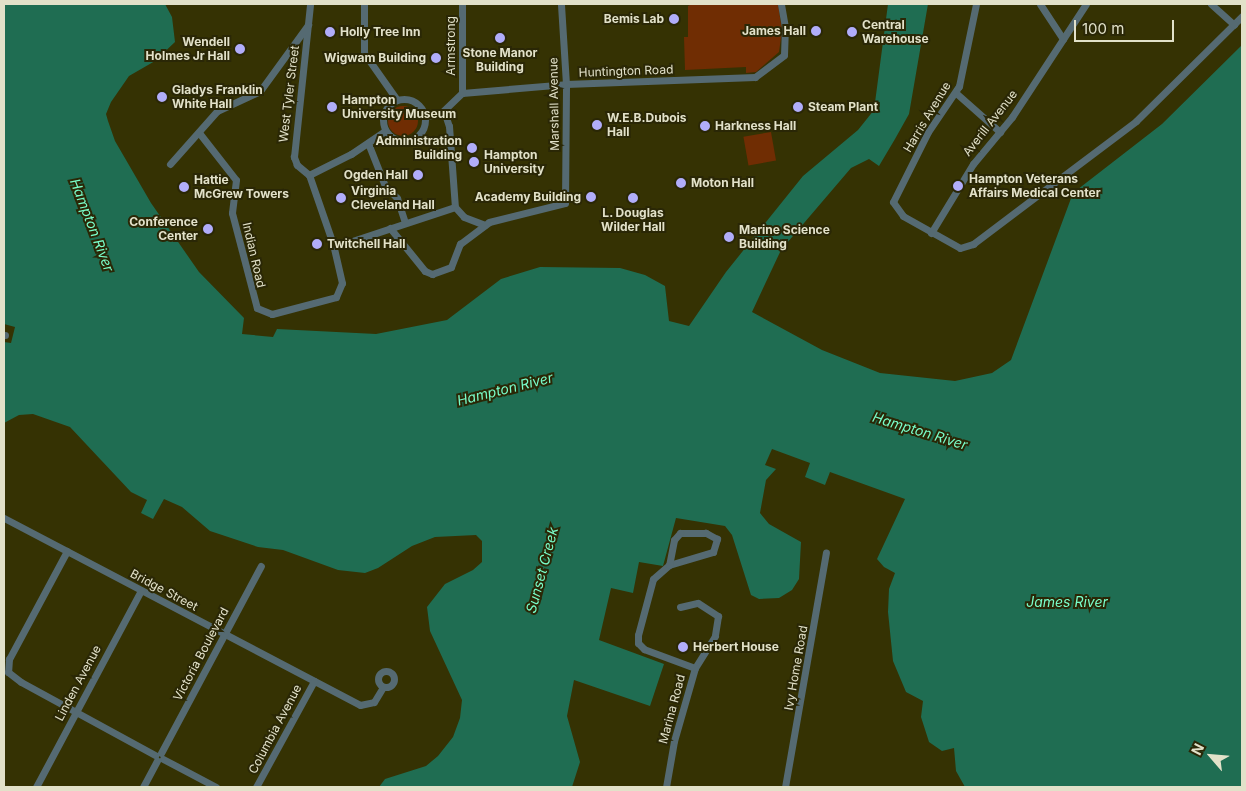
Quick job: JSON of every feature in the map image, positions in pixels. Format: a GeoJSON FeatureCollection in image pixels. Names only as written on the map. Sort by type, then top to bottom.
{"type":"FeatureCollection","features":[{"type":"Feature","properties":{"kind":"street","name":"West Tyler Street"},"geometry":{"type":"LineString","coordinates":[[310,4],[294,157],[300,169],[309,174],[334,247],[341,277],[338,294]]}},
{"type":"Feature","properties":{"kind":"street"},"geometry":{"type":"LineString","coordinates":[[364,4],[364,53],[397,100]]}},
{"type":"Feature","properties":{"kind":"street","name":"Armstrong"},"geometry":{"type":"LineString","coordinates":[[426,116],[444,111],[462,93],[462,4]]}},
{"type":"Feature","properties":{"kind":"street","name":"Marshall Avenue"},"geometry":{"type":"LineString","coordinates":[[485,225],[565,203],[566,84],[561,4]]}},
{"type":"Feature","properties":{"kind":"street","name":"Huntington Road"},"geometry":{"type":"LineString","coordinates":[[462,93],[566,84],[755,77],[784,55],[786,46],[781,4]]}},
{"type":"Feature","properties":{"kind":"street","name":"Harris Avenue"},"geometry":{"type":"LineString","coordinates":[[931,233],[894,208],[894,199],[928,132],[956,92],[976,4]]}},
{"type":"Feature","properties":{"kind":"street"},"geometry":{"type":"LineString","coordinates":[[1040,4],[1063,38]]}},
{"type":"Feature","properties":{"kind":"street","name":"Averill Avenue"},"geometry":{"type":"LineString","coordinates":[[931,233],[973,164],[1000,132],[1086,4]]}},
{"type":"Feature","properties":{"kind":"street"},"geometry":{"type":"LineString","coordinates":[[1210,4],[1234,25]]}},
{"type":"Feature","properties":{"kind":"street"},"geometry":{"type":"LineString","coordinates":[[931,233],[957,248],[973,244],[1136,121],[1242,16]]}},
{"type":"Feature","properties":{"kind":"street"},"geometry":{"type":"LineString","coordinates":[[170,164],[200,134],[220,108],[260,91],[308,25]]}},
{"type":"Feature","properties":{"kind":"street"},"geometry":{"type":"LineString","coordinates":[[956,92],[1000,132]]}},
{"type":"Feature","properties":{"kind":"street"},"geometry":{"type":"LineString","coordinates":[[397,100],[415,101],[426,116],[423,131],[411,140],[397,140],[386,131],[383,116],[386,109],[397,100]]}},
{"type":"Feature","properties":{"kind":"street"},"geometry":{"type":"LineString","coordinates":[[444,111],[449,126],[455,207],[464,217],[485,225]]}},
{"type":"Feature","properties":{"kind":"street"},"geometry":{"type":"LineString","coordinates":[[309,174],[368,143],[386,131]]}},
{"type":"Feature","properties":{"kind":"street","name":"Indian Road"},"geometry":{"type":"LineString","coordinates":[[200,134],[236,180],[232,213],[257,308],[266,314],[275,314],[326,302],[338,294]]}},
{"type":"Feature","properties":{"kind":"street"},"geometry":{"type":"LineString","coordinates":[[368,143],[385,186],[397,198],[405,223]]}},
{"type":"Feature","properties":{"kind":"street"},"geometry":{"type":"LineString","coordinates":[[334,247],[455,207]]}},
{"type":"Feature","properties":{"kind":"street"},"geometry":{"type":"LineString","coordinates":[[390,228],[425,271],[432,274],[451,267],[460,244],[485,225]]}},
{"type":"Feature","properties":{"kind":"street","name":"Bridge Street"},"geometry":{"type":"LineString","coordinates":[[4,518],[360,705],[374,702],[383,687]]}},
{"type":"Feature","properties":{"kind":"street"},"geometry":{"type":"LineString","coordinates":[[680,533],[706,533],[717,539],[713,552],[669,566],[674,540],[680,533]]}},
{"type":"Feature","properties":{"kind":"street"},"geometry":{"type":"LineString","coordinates":[[67,552],[9,659],[8,672],[14,678],[216,787]]}},
{"type":"Feature","properties":{"kind":"street","name":"Ivy Home Road"},"geometry":{"type":"LineString","coordinates":[[786,787],[826,554]]}},
{"type":"Feature","properties":{"kind":"street","name":"Victoria Boulevard"},"geometry":{"type":"LineString","coordinates":[[143,787],[260,566]]}},
{"type":"Feature","properties":{"kind":"street","name":"Marina Road"},"geometry":{"type":"LineString","coordinates":[[666,787],[674,741],[695,668],[644,650],[638,643],[650,583],[669,566]]}},
{"type":"Feature","properties":{"kind":"street","name":"Linden Avenue"},"geometry":{"type":"LineString","coordinates":[[36,787],[140,590]]}},
{"type":"Feature","properties":{"kind":"street"},"geometry":{"type":"LineString","coordinates":[[680,607],[698,604],[718,616],[715,636],[695,668]]}},
{"type":"Feature","properties":{"kind":"street","name":"Columbia Avenue"},"geometry":{"type":"LineString","coordinates":[[256,787],[314,681]]}},
{"type":"Feature","properties":{"kind":"shaded area"},"geometry":{"type":"Polygon","coordinates":[[[692,4],[778,4],[782,31],[779,52],[756,72],[746,73],[746,67],[685,70],[684,37],[688,37],[688,6],[692,4]]]}},
{"type":"Feature","properties":{"kind":"shaded area"},"geometry":{"type":"Polygon","coordinates":[[[403,106],[414,110],[418,121],[414,132],[403,136],[392,132],[388,121],[392,110],[403,106]]]}},
{"type":"Feature","properties":{"kind":"shaded area"},"geometry":{"type":"Polygon","coordinates":[[[771,132],[776,161],[748,165],[743,137],[771,132]]]}},
{"type":"Feature","properties":{"kind":"water","name":"James River"},"geometry":{"type":"Polygon","coordinates":[[[4,4],[165,4],[172,17],[175,42],[155,61],[129,76],[111,102],[106,114],[108,121],[115,141],[151,203],[199,272],[244,318],[242,334],[273,337],[277,329],[376,334],[447,320],[501,279],[540,267],[620,268],[645,275],[665,286],[669,321],[689,326],[726,272],[803,176],[858,130],[874,110],[888,4],[928,4],[909,114],[895,139],[879,166],[869,159],[851,168],[781,250],[752,312],[822,350],[880,373],[955,381],[992,373],[1011,360],[1073,193],[1162,124],[1242,45],[1242,787],[965,787],[956,771],[954,748],[942,751],[929,742],[921,717],[923,701],[906,692],[893,661],[888,612],[889,589],[895,573],[884,567],[877,559],[905,499],[830,472],[825,485],[805,477],[810,463],[772,449],[765,465],[776,469],[766,480],[760,513],[769,524],[801,542],[799,579],[792,590],[779,598],[759,599],[751,595],[732,535],[725,526],[676,518],[663,566],[639,562],[633,593],[611,588],[599,640],[664,664],[650,706],[574,680],[567,716],[580,762],[572,787],[379,787],[385,779],[426,766],[438,756],[453,737],[460,718],[462,700],[430,631],[427,607],[445,584],[473,570],[482,562],[482,541],[476,535],[435,537],[412,546],[378,568],[365,573],[338,570],[283,550],[258,547],[210,531],[182,507],[164,499],[153,519],[141,513],[147,500],[131,492],[70,427],[33,414],[19,415],[4,423],[4,342],[11,343],[15,327],[4,324],[4,4]]]}},
{"type":"Feature","properties":{"kind":"place","name":"Bemis Lab"},"geometry":{"type":"Point","coordinates":[674,19]}},
{"type":"Feature","properties":{"kind":"place","name":"James Hall"},"geometry":{"type":"Point","coordinates":[816,31]}},
{"type":"Feature","properties":{"kind":"place","name":"Holly Tree Inn"},"geometry":{"type":"Point","coordinates":[330,32]}},
{"type":"Feature","properties":{"kind":"place","name":"Central Warehouse"},"geometry":{"type":"Point","coordinates":[852,32]}},
{"type":"Feature","properties":{"kind":"place","name":"Stone Manor Building"},"geometry":{"type":"Point","coordinates":[500,38]}},
{"type":"Feature","properties":{"kind":"place","name":"Wendell Holmes Jr Hall"},"geometry":{"type":"Point","coordinates":[240,49]}},
{"type":"Feature","properties":{"kind":"place","name":"Wigwam Building"},"geometry":{"type":"Point","coordinates":[436,58]}},
{"type":"Feature","properties":{"kind":"place","name":"Gladys Franklin White Hall"},"geometry":{"type":"Point","coordinates":[162,97]}},
{"type":"Feature","properties":{"kind":"place","name":"Hampton University Museum"},"geometry":{"type":"Point","coordinates":[332,107]}},
{"type":"Feature","properties":{"kind":"place","name":"Steam Plant"},"geometry":{"type":"Point","coordinates":[798,107]}},
{"type":"Feature","properties":{"kind":"place","name":"W.E.B.Dubois Hall"},"geometry":{"type":"Point","coordinates":[597,125]}},
{"type":"Feature","properties":{"kind":"place","name":"Harkness Hall"},"geometry":{"type":"Point","coordinates":[705,126]}},
{"type":"Feature","properties":{"kind":"place","name":"Administration Building"},"geometry":{"type":"Point","coordinates":[472,148]}},
{"type":"Feature","properties":{"kind":"place","name":"Hampton University"},"geometry":{"type":"Point","coordinates":[474,162]}},
{"type":"Feature","properties":{"kind":"place","name":"Ogden Hall"},"geometry":{"type":"Point","coordinates":[418,175]}},
{"type":"Feature","properties":{"kind":"place","name":"Moton Hall"},"geometry":{"type":"Point","coordinates":[681,183]}},
{"type":"Feature","properties":{"kind":"place","name":"Hampton Veterans Affairs Medical Center"},"geometry":{"type":"Point","coordinates":[958,186]}},
{"type":"Feature","properties":{"kind":"place","name":"Hattie McGrew Towers"},"geometry":{"type":"Point","coordinates":[184,187]}},
{"type":"Feature","properties":{"kind":"place","name":"Academy Building"},"geometry":{"type":"Point","coordinates":[591,197]}},
{"type":"Feature","properties":{"kind":"place","name":"Virginia Cleveland Hall"},"geometry":{"type":"Point","coordinates":[341,198]}},
{"type":"Feature","properties":{"kind":"place","name":"L. Douglas Wilder Hall"},"geometry":{"type":"Point","coordinates":[633,198]}},
{"type":"Feature","properties":{"kind":"place","name":"Conference Center"},"geometry":{"type":"Point","coordinates":[208,229]}},
{"type":"Feature","properties":{"kind":"place","name":"Marine Science Building"},"geometry":{"type":"Point","coordinates":[729,237]}},
{"type":"Feature","properties":{"kind":"place","name":"Twitchell Hall"},"geometry":{"type":"Point","coordinates":[317,244]}},
{"type":"Feature","properties":{"kind":"place","name":"Herbert House"},"geometry":{"type":"Point","coordinates":[683,647]}},
{"type":"Feature","properties":{"kind":"water label","name":"Hampton River"},"geometry":{"type":"Point","coordinates":[92,225]}},
{"type":"Feature","properties":{"kind":"water label","name":"Hampton River"},"geometry":{"type":"Point","coordinates":[505,389]}},
{"type":"Feature","properties":{"kind":"water label","name":"Hampton River"},"geometry":{"type":"Point","coordinates":[920,431]}},
{"type":"Feature","properties":{"kind":"water label","name":"Sunset Creek"},"geometry":{"type":"Point","coordinates":[542,570]}}]}
